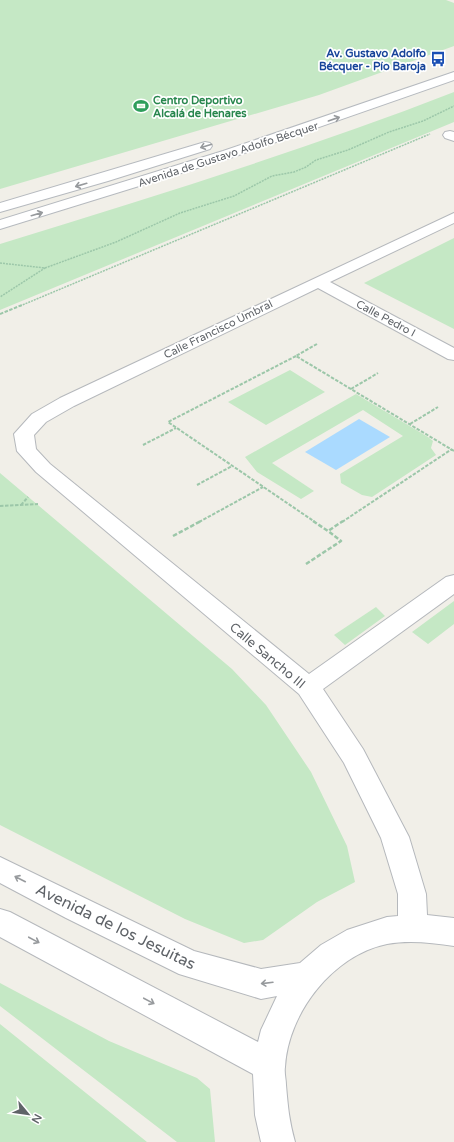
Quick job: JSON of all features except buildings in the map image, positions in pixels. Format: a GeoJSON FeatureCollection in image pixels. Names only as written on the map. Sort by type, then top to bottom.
{"type":"FeatureCollection","features":[{"type":"Feature","properties":{"kind":"street","name":"Avenida de Gustavo Adolfo Bécquer"},"geometry":{"type":"LineString","coordinates":[[0,225],[117,191],[249,148],[454,76]]}},
{"type":"Feature","properties":{"kind":"street","name":"Avenida de Gustavo Adolfo Bécquer"},"geometry":{"type":"LineString","coordinates":[[0,208],[216,143]]}},
{"type":"Feature","properties":{"kind":"street","name":"Calle Francisco Umbral"},"geometry":{"type":"LineString","coordinates":[[43,468],[27,451],[24,434],[39,418],[68,402],[454,217]]}},
{"type":"Feature","properties":{"kind":"street","name":"Calle Pedro I"},"geometry":{"type":"LineString","coordinates":[[318,282],[454,355]]}},
{"type":"Feature","properties":{"kind":"street","name":"Calle Sancho III"},"geometry":{"type":"LineString","coordinates":[[43,468],[308,687],[354,756],[395,837],[412,894],[413,927]]}},
{"type":"Feature","properties":{"kind":"street"},"geometry":{"type":"LineString","coordinates":[[308,687],[454,583]]}},
{"type":"Feature","properties":{"kind":"street","name":"Avenida de los Jesuitas"},"geometry":{"type":"LineString","coordinates":[[0,869],[76,909],[190,964],[260,984],[305,977]]}},
{"type":"Feature","properties":{"kind":"street"},"geometry":{"type":"LineString","coordinates":[[0,922],[269,1065]]}},
{"type":"Feature","properties":{"kind":"street"},"geometry":{"type":"LineString","coordinates":[[278,1142],[272,1118],[269,1065],[281,1017],[305,977],[326,958],[350,943],[380,932],[413,927],[440,929],[454,932]]}},
{"type":"Feature","properties":{"kind":"path"},"geometry":{"type":"LineString","coordinates":[[0,297],[45,268],[116,242],[180,213],[234,196],[272,176],[294,172],[306,167],[316,160],[348,150],[389,132],[423,121],[454,106]]}},
{"type":"Feature","properties":{"kind":"path"},"geometry":{"type":"LineString","coordinates":[[0,314],[431,133]]}},
{"type":"Feature","properties":{"kind":"path"},"geometry":{"type":"LineString","coordinates":[[0,263],[45,268]]}},
{"type":"Feature","properties":{"kind":"path"},"geometry":{"type":"LineString","coordinates":[[306,564],[341,541],[168,422],[317,344]]}},
{"type":"Feature","properties":{"kind":"path"},"geometry":{"type":"LineString","coordinates":[[296,356],[453,450],[328,531]]}},
{"type":"Feature","properties":{"kind":"path"},"geometry":{"type":"LineString","coordinates":[[351,389],[378,373]]}},
{"type":"Feature","properties":{"kind":"path"},"geometry":{"type":"LineString","coordinates":[[410,424],[438,407]]}},
{"type":"Feature","properties":{"kind":"path"},"geometry":{"type":"LineString","coordinates":[[143,445],[176,428]]}},
{"type":"Feature","properties":{"kind":"path"},"geometry":{"type":"LineString","coordinates":[[197,485],[232,466]]}},
{"type":"Feature","properties":{"kind":"path"},"geometry":{"type":"LineString","coordinates":[[173,536],[263,487]]}},
{"type":"Feature","properties":{"kind":"path"},"geometry":{"type":"LineString","coordinates":[[21,506],[28,497]]}},
{"type":"Feature","properties":{"kind":"path"},"geometry":{"type":"LineString","coordinates":[[0,506],[38,504]]}},
{"type":"Feature","properties":{"kind":"green space","name":"Centro Deportivo Alcalá de Henares"},"geometry":{"type":"Polygon","coordinates":[[[0,0],[446,0],[454,3],[454,46],[319,95],[0,189],[0,0]]]}},
{"type":"Feature","properties":{"kind":"green space"},"geometry":{"type":"Polygon","coordinates":[[[454,92],[454,122],[0,310],[0,244],[171,191],[342,134],[454,92]]]}},
{"type":"Feature","properties":{"kind":"green space"},"geometry":{"type":"Polygon","coordinates":[[[454,238],[454,329],[364,283],[454,238]]]}},
{"type":"Feature","properties":{"kind":"green space"},"geometry":{"type":"Polygon","coordinates":[[[290,370],[325,392],[266,425],[228,402],[290,370]]]}},
{"type":"Feature","properties":{"kind":"green space"},"geometry":{"type":"Polygon","coordinates":[[[356,394],[428,437],[433,441],[431,448],[436,455],[372,497],[362,495],[341,483],[340,474],[403,436],[363,410],[272,463],[314,491],[301,499],[257,472],[245,457],[356,394]]]}},
{"type":"Feature","properties":{"kind":"green space"},"geometry":{"type":"Polygon","coordinates":[[[0,473],[232,669],[266,705],[311,772],[347,846],[355,882],[317,902],[263,940],[244,943],[185,919],[0,825],[0,473]]]}},
{"type":"Feature","properties":{"kind":"green space"},"geometry":{"type":"Polygon","coordinates":[[[454,601],[454,624],[428,644],[412,632],[454,601]]]}},
{"type":"Feature","properties":{"kind":"green space"},"geometry":{"type":"Polygon","coordinates":[[[376,607],[385,616],[345,645],[334,635],[376,607]]]}},
{"type":"Feature","properties":{"kind":"green space"},"geometry":{"type":"Polygon","coordinates":[[[0,983],[109,1041],[197,1078],[210,1089],[215,1142],[177,1142],[0,1006],[0,983]]]}},
{"type":"Feature","properties":{"kind":"green space"},"geometry":{"type":"Polygon","coordinates":[[[0,1024],[147,1142],[0,1142],[0,1024]]]}},
{"type":"Feature","properties":{"kind":"water"},"geometry":{"type":"Polygon","coordinates":[[[359,419],[390,437],[336,470],[305,452],[359,419]]]}},
{"type":"Feature","properties":{"kind":"place","name":"Av. Gustavo Adolfo Bécquer - Pío Baroja"},"geometry":{"type":"Point","coordinates":[438,59]}},
{"type":"Feature","properties":{"kind":"place","name":"Centro Deportivo Alcalá de Henares"},"geometry":{"type":"Point","coordinates":[141,106]}}]}
